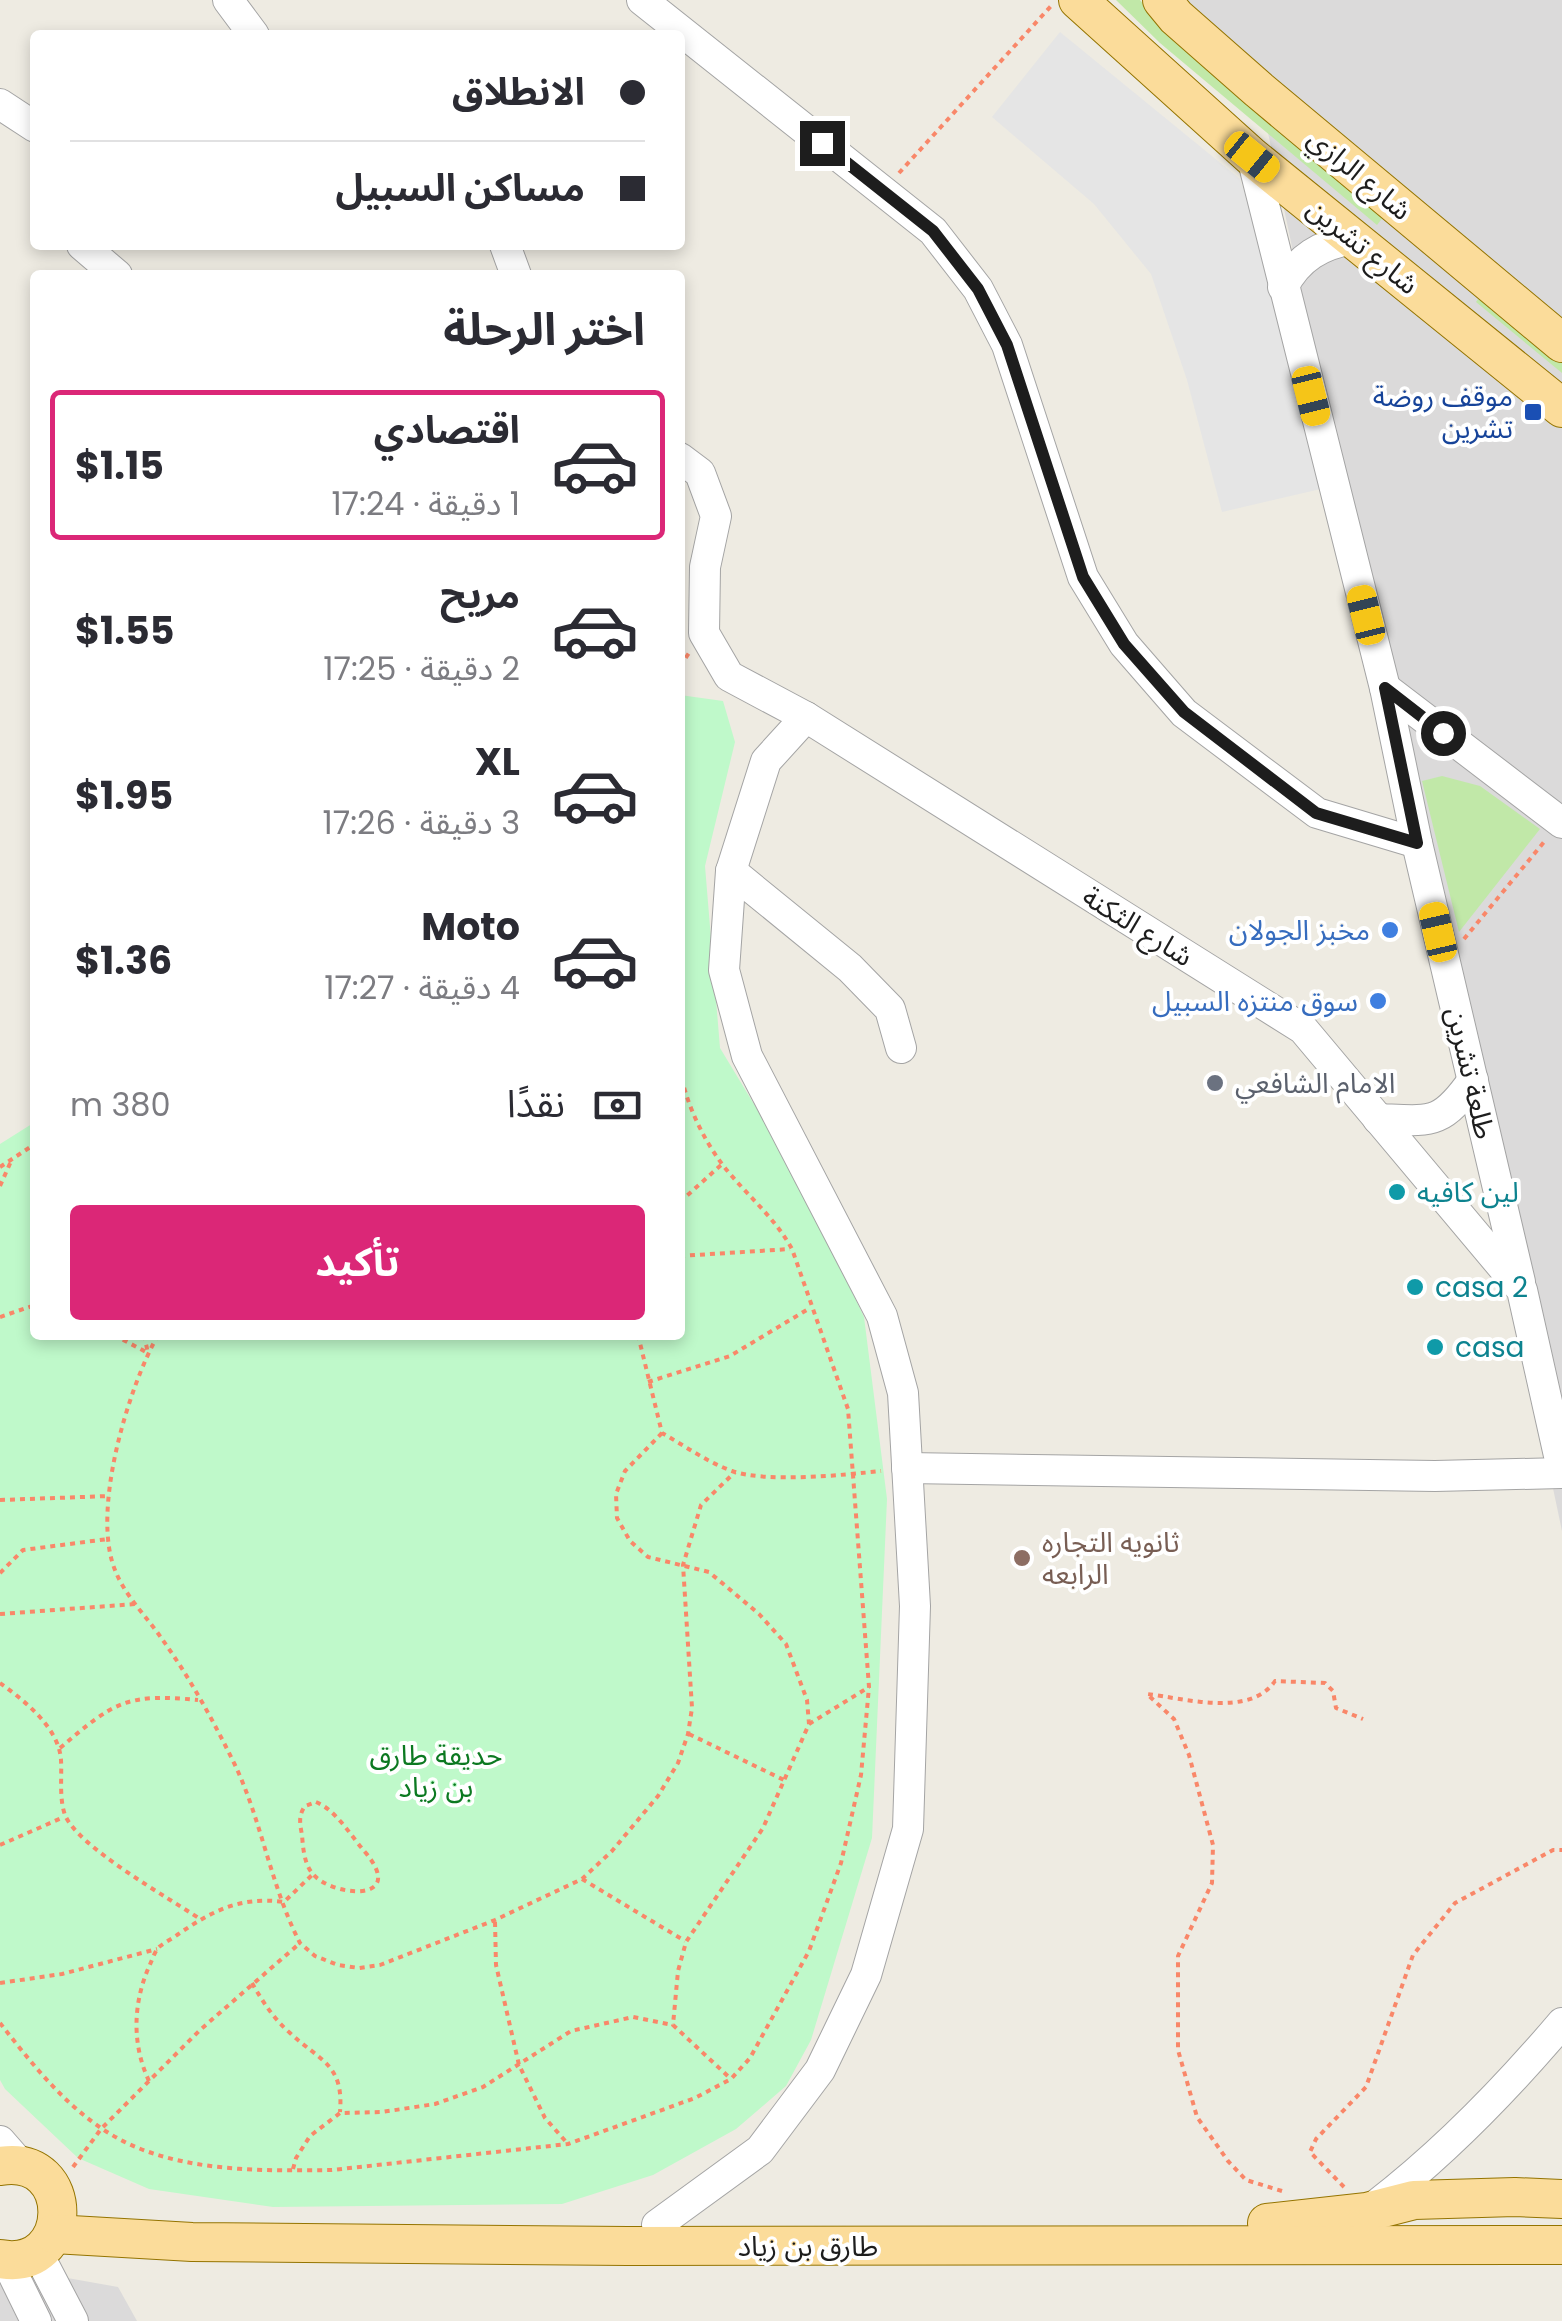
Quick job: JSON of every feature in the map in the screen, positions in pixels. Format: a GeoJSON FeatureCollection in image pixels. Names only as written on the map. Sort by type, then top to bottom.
{"type":"FeatureCollection","features":[{"type":"Feature","properties":{"kind":"main road","name":"شارع تشرين"},"geometry":{"type":"LineString","coordinates":[[1078,0],[1252,157],[1562,408]]}},
{"type":"Feature","properties":{"kind":"main road","name":"شارع الرازي"},"geometry":{"type":"LineString","coordinates":[[1162,0],[1259,90],[1562,344]]}},
{"type":"Feature","properties":{"kind":"main road"},"geometry":{"type":"LineString","coordinates":[[1435,304],[1469,265]]}},
{"type":"Feature","properties":{"kind":"main road"},"geometry":{"type":"LineString","coordinates":[[7,2157],[48,2181],[35,2235],[192,2220],[657,2225],[1292,2223],[1368,2212],[1413,2189],[1562,2199]]}},
{"type":"Feature","properties":{"kind":"main road","name":"طارق بن زياد"},"geometry":{"type":"LineString","coordinates":[[35,2235],[192,2242],[628,2246],[1562,2245]]}},
{"type":"Feature","properties":{"kind":"street"},"geometry":{"type":"LineString","coordinates":[[228,0],[250,30]]}},
{"type":"Feature","properties":{"kind":"street"},"geometry":{"type":"LineString","coordinates":[[642,0],[680,30]]}},
{"type":"Feature","properties":{"kind":"street"},"geometry":{"type":"LineString","coordinates":[[685,34],[933,231],[978,289],[1007,345],[1083,577],[1124,644],[1184,712],[1316,813],[1417,843]]}},
{"type":"Feature","properties":{"kind":"street"},"geometry":{"type":"LineString","coordinates":[[0,104],[30,124]]}},
{"type":"Feature","properties":{"kind":"street","name":"طلعة تشرين"},"geometry":{"type":"LineString","coordinates":[[1252,157],[1385,688],[1417,843],[1522,1290]]}},
{"type":"Feature","properties":{"kind":"street"},"geometry":{"type":"LineString","coordinates":[[1283,287],[1306,256],[1326,245],[1354,238]]}},
{"type":"Feature","properties":{"kind":"street"},"geometry":{"type":"LineString","coordinates":[[88,250],[111,270]]}},
{"type":"Feature","properties":{"kind":"street","name":"شارع الثكنة"},"geometry":{"type":"LineString","coordinates":[[685,462],[700,473],[716,516],[705,567],[692,581],[692,640],[729,676],[806,717],[1303,1029],[1522,1290],[1562,1471]]}},
{"type":"Feature","properties":{"kind":"street"},"geometry":{"type":"LineString","coordinates":[[1385,688],[1561,823]]}},
{"type":"Feature","properties":{"kind":"street"},"geometry":{"type":"LineString","coordinates":[[657,2225],[760,2150],[820,2070],[866,1975],[908,1829],[915,1606],[903,1393],[882,1316],[747,1056],[724,970],[731,872],[766,762],[806,717]]}},
{"type":"Feature","properties":{"kind":"street"},"geometry":{"type":"LineString","coordinates":[[731,872],[850,968],[890,1009],[901,1048]]}},
{"type":"Feature","properties":{"kind":"street"},"geometry":{"type":"LineString","coordinates":[[1378,1118],[1436,1117],[1454,1107],[1473,1080]]}},
{"type":"Feature","properties":{"kind":"street"},"geometry":{"type":"LineString","coordinates":[[907,1468],[1435,1476],[1562,1471]]}},
{"type":"Feature","properties":{"kind":"street"},"geometry":{"type":"LineString","coordinates":[[1412,2246],[1413,2189],[1562,2023]]}},
{"type":"Feature","properties":{"kind":"street"},"geometry":{"type":"LineString","coordinates":[[35,2235],[36,2321]]}},
{"type":"Feature","properties":{"kind":"street"},"geometry":{"type":"LineString","coordinates":[[35,2235],[73,2321]]}},
{"type":"Feature","properties":{"kind":"path"},"geometry":{"type":"LineString","coordinates":[[882,191],[1057,0]]}},
{"type":"Feature","properties":{"kind":"path"},"geometry":{"type":"LineString","coordinates":[[1445,962],[1561,823]]}},
{"type":"Feature","properties":{"kind":"path"},"geometry":{"type":"LineString","coordinates":[[0,2023],[72,2106],[130,2145],[200,2164],[293,2170],[332,2170],[568,2144],[696,2098],[731,2078],[750,2058],[809,1951],[841,1863],[861,1775],[869,1687],[855,1474],[848,1409],[792,1249],[780,1228],[722,1164],[700,1127],[685,1084]]}},
{"type":"Feature","properties":{"kind":"path"},"geometry":{"type":"LineString","coordinates":[[0,1167],[30,1147]]}},
{"type":"Feature","properties":{"kind":"path"},"geometry":{"type":"LineString","coordinates":[[0,1186],[12,1160]]}},
{"type":"Feature","properties":{"kind":"path"},"geometry":{"type":"LineString","coordinates":[[685,1197],[722,1164]]}},
{"type":"Feature","properties":{"kind":"path"},"geometry":{"type":"LineString","coordinates":[[685,1256],[792,1249]]}},
{"type":"Feature","properties":{"kind":"path"},"geometry":{"type":"LineString","coordinates":[[0,1317],[30,1307]]}},
{"type":"Feature","properties":{"kind":"path"},"geometry":{"type":"LineString","coordinates":[[648,1382],[730,1356],[810,1308]]}},
{"type":"Feature","properties":{"kind":"path"},"geometry":{"type":"LineString","coordinates":[[123,1340],[148,1353]]}},
{"type":"Feature","properties":{"kind":"path"},"geometry":{"type":"LineString","coordinates":[[145,1340],[148,1353]]}},
{"type":"Feature","properties":{"kind":"path"},"geometry":{"type":"LineString","coordinates":[[155,1340],[114,1452],[108,1539],[115,1570],[164,1641],[238,1770],[300,1944],[315,1956],[338,1965],[380,1966],[582,1880],[658,1796],[678,1763],[692,1708],[683,1566],[702,1505],[735,1472]]}},
{"type":"Feature","properties":{"kind":"path"},"geometry":{"type":"LineString","coordinates":[[639,1340],[662,1433],[735,1472],[768,1476],[855,1474],[907,1468]]}},
{"type":"Feature","properties":{"kind":"path"},"geometry":{"type":"LineString","coordinates":[[662,1433],[626,1471],[616,1494],[617,1518],[630,1541],[648,1557],[708,1572],[759,1614],[786,1644],[807,1700],[809,1724],[763,1828],[686,1942],[678,1971],[673,2025]]}},
{"type":"Feature","properties":{"kind":"path"},"geometry":{"type":"LineString","coordinates":[[0,1500],[110,1496]]}},
{"type":"Feature","properties":{"kind":"path"},"geometry":{"type":"LineString","coordinates":[[0,1573],[23,1550],[108,1539]]}},
{"type":"Feature","properties":{"kind":"path"},"geometry":{"type":"LineString","coordinates":[[0,1614],[136,1604]]}},
{"type":"Feature","properties":{"kind":"path"},"geometry":{"type":"LineString","coordinates":[[1284,2192],[1246,2180],[1228,2162],[1198,2118],[1178,2050],[1178,1956],[1212,1884],[1213,1844],[1189,1755],[1174,1719],[1147,1694],[1242,1702],[1270,1690],[1275,1681],[1325,1683],[1333,1691],[1336,1708],[1363,1719]]}},
{"type":"Feature","properties":{"kind":"path"},"geometry":{"type":"LineString","coordinates":[[0,1683],[41,1720],[60,1748],[66,1816],[93,1847],[200,1919]]}},
{"type":"Feature","properties":{"kind":"path"},"geometry":{"type":"LineString","coordinates":[[809,1724],[869,1687]]}},
{"type":"Feature","properties":{"kind":"path"},"geometry":{"type":"LineString","coordinates":[[60,1748],[103,1711],[132,1698],[200,1700]]}},
{"type":"Feature","properties":{"kind":"path"},"geometry":{"type":"LineString","coordinates":[[688,1734],[784,1780]]}},
{"type":"Feature","properties":{"kind":"path"},"geometry":{"type":"LineString","coordinates":[[316,1802],[328,1809],[374,1862],[378,1880],[368,1892],[325,1883],[312,1874],[306,1862],[300,1816],[305,1806],[316,1802]]}},
{"type":"Feature","properties":{"kind":"path"},"geometry":{"type":"LineString","coordinates":[[0,1845],[66,1816]]}},
{"type":"Feature","properties":{"kind":"path"},"geometry":{"type":"LineString","coordinates":[[1368,2212],[1310,2152],[1316,2139],[1366,2087],[1412,1955],[1455,1903],[1552,1850],[1562,1850]]}},
{"type":"Feature","properties":{"kind":"path"},"geometry":{"type":"LineString","coordinates":[[0,1982],[62,1974],[157,1949],[229,1904],[249,1900],[284,1902],[312,1874]]}},
{"type":"Feature","properties":{"kind":"path"},"geometry":{"type":"LineString","coordinates":[[582,1880],[686,1942]]}},
{"type":"Feature","properties":{"kind":"path"},"geometry":{"type":"LineString","coordinates":[[495,1920],[498,1978],[519,2065],[545,2118],[568,2144]]}},
{"type":"Feature","properties":{"kind":"path"},"geometry":{"type":"LineString","coordinates":[[35,2235],[101,2128],[252,1982],[300,1944]]}},
{"type":"Feature","properties":{"kind":"path"},"geometry":{"type":"LineString","coordinates":[[149,2081],[138,2050],[136,2010],[143,1980],[157,1949]]}},
{"type":"Feature","properties":{"kind":"path"},"geometry":{"type":"LineString","coordinates":[[252,1982],[269,2012],[333,2068],[342,2090],[340,2114]]}},
{"type":"Feature","properties":{"kind":"path"},"geometry":{"type":"LineString","coordinates":[[293,2170],[310,2136],[340,2114],[435,2104],[484,2087],[571,2032],[633,2017],[673,2025],[731,2078]]}},
{"type":"Feature","properties":{"kind":"shaded area"},"geometry":{"type":"Polygon","coordinates":[[[1172,0],[1562,0],[1562,1531],[1259,90],[1172,0]]]}},
{"type":"Feature","properties":{"kind":"shaded area"},"geometry":{"type":"Polygon","coordinates":[[[1060,32],[1240,179],[1270,269],[1325,488],[1222,512],[1187,380],[1151,274],[1094,204],[992,117],[1060,32]]]}},
{"type":"Feature","properties":{"kind":"shaded area"},"geometry":{"type":"Polygon","coordinates":[[[0,2266],[118,2287],[137,2321],[0,2321],[0,2266]]]}},
{"type":"Feature","properties":{"kind":"green space"},"geometry":{"type":"Polygon","coordinates":[[[1116,0],[1140,0],[1168,33],[1387,212],[1377,225],[1160,43],[1116,0]]]}},
{"type":"Feature","properties":{"kind":"green space"},"geometry":{"type":"Polygon","coordinates":[[[1482,293],[1562,359],[1562,373],[1476,302],[1482,293]]]}},
{"type":"Feature","properties":{"kind":"green space","name":"حديقة طارق بن زياد"},"geometry":{"type":"Polygon","coordinates":[[[685,696],[723,701],[735,742],[705,866],[720,1048],[801,1182],[864,1317],[887,1499],[872,1838],[811,2040],[786,2086],[736,2129],[653,2175],[562,2204],[273,2207],[149,2189],[78,2158],[5,2089],[0,2080],[0,1144],[30,1125],[30,1340],[685,1340],[685,696]]]}},
{"type":"Feature","properties":{"kind":"green space"},"geometry":{"type":"Polygon","coordinates":[[[1442,776],[1480,786],[1540,829],[1459,932],[1422,781],[1442,776]]]}},
{"type":"Feature","properties":{"kind":"place","name":"موقف روضة تشرين"},"geometry":{"type":"Point","coordinates":[1533,412]}},
{"type":"Feature","properties":{"kind":"place","name":"مخبز الجولان"},"geometry":{"type":"Point","coordinates":[1390,930]}},
{"type":"Feature","properties":{"kind":"place","name":"سوق منتزه السبيل"},"geometry":{"type":"Point","coordinates":[1378,1001]}},
{"type":"Feature","properties":{"kind":"place","name":"الامام الشافعي"},"geometry":{"type":"Point","coordinates":[1215,1083]}},
{"type":"Feature","properties":{"kind":"place","name":"لين كافيه"},"geometry":{"type":"Point","coordinates":[1397,1192]}},
{"type":"Feature","properties":{"kind":"place","name":"casa 2"},"geometry":{"type":"Point","coordinates":[1415,1287]}},
{"type":"Feature","properties":{"kind":"place","name":"casa"},"geometry":{"type":"Point","coordinates":[1435,1347]}},
{"type":"Feature","properties":{"kind":"place","name":"ثانويه التجاره الرابعه"},"geometry":{"type":"Point","coordinates":[1022,1558]}},
{"type":"Feature","properties":{"kind":"route"},"geometry":{"type":"LineString","coordinates":[[822,143],[933,231],[978,289],[1007,345],[1083,577],[1124,644],[1184,712],[1316,813],[1417,843],[1385,688],[1443,733]]}}]}
